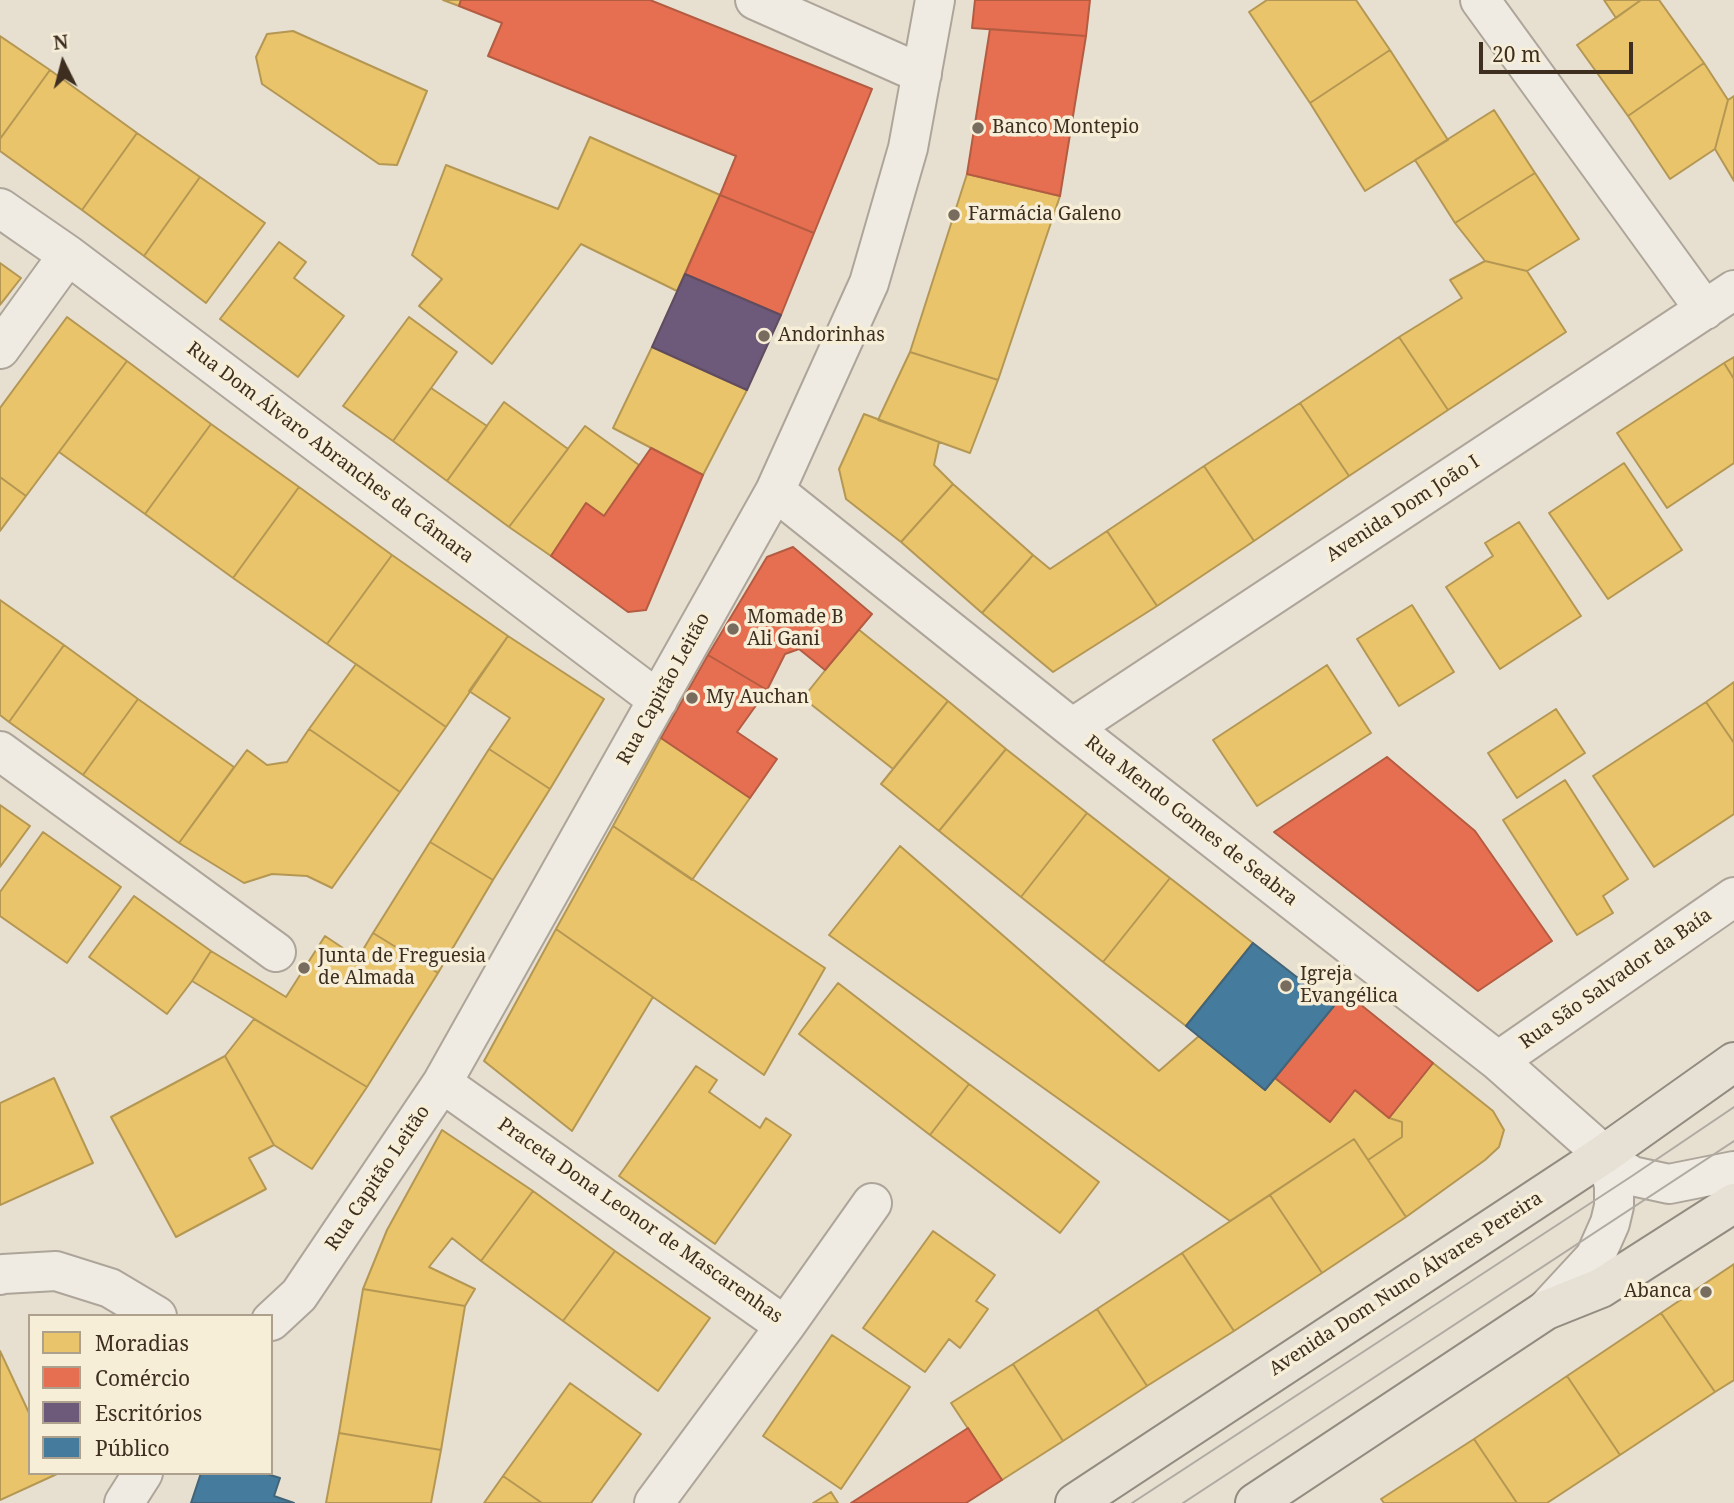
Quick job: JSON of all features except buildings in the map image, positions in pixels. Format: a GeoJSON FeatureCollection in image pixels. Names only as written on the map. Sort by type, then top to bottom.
{"type":"FeatureCollection","features":[{"type":"Feature","properties":{"kind":"main road","name":"Avenida Dom Nuno Álvares Pereira"},"geometry":{"type":"LineString","coordinates":[[1075,1503],[1603,1154],[1734,1062]]}},
{"type":"Feature","properties":{"kind":"main road"},"geometry":{"type":"LineString","coordinates":[[1255,1503],[1546,1310],[1601,1288],[1734,1203]]}},
{"type":"Feature","properties":{"kind":"street"},"geometry":{"type":"LineString","coordinates":[[755,0],[922,74]]}},
{"type":"Feature","properties":{"kind":"street","name":"Rua Capitão Leitão"},"geometry":{"type":"LineString","coordinates":[[273,1319],[299,1295],[442,1083],[775,491],[869,283],[908,148],[935,0]]}},
{"type":"Feature","properties":{"kind":"street"},"geometry":{"type":"LineString","coordinates":[[1480,0],[1719,300]]}},
{"type":"Feature","properties":{"kind":"street","name":"Rua Dom Álvaro Abranches da Câmara"},"geometry":{"type":"LineString","coordinates":[[0,208],[68,255],[658,700]]}},
{"type":"Feature","properties":{"kind":"street"},"geometry":{"type":"LineString","coordinates":[[0,349],[68,255]]}},
{"type":"Feature","properties":{"kind":"street","name":"Avenida Dom João I"},"geometry":{"type":"LineString","coordinates":[[1072,728],[1719,300]]}},
{"type":"Feature","properties":{"kind":"street","name":"Rua Mendo Gomes de Seabra"},"geometry":{"type":"LineString","coordinates":[[775,491],[1498,1062],[1618,1167],[1632,1175],[1669,1184],[1734,1171]]}},
{"type":"Feature","properties":{"kind":"street"},"geometry":{"type":"LineString","coordinates":[[0,751],[276,953]]}},
{"type":"Feature","properties":{"kind":"street","name":"Rua São Salvador da Baía"},"geometry":{"type":"LineString","coordinates":[[1498,1062],[1734,897]]}},
{"type":"Feature","properties":{"kind":"street","name":"Praceta Dona Leonor de Mascarenhas"},"geometry":{"type":"LineString","coordinates":[[442,1083],[785,1326],[872,1203]]}},
{"type":"Feature","properties":{"kind":"street"},"geometry":{"type":"LineString","coordinates":[[1546,1310],[1595,1257],[1610,1223],[1614,1206],[1614,1186],[1611,1170],[1603,1154]]}},
{"type":"Feature","properties":{"kind":"street"},"geometry":{"type":"LineString","coordinates":[[0,1275],[56,1271],[110,1288],[154,1314]]}},
{"type":"Feature","properties":{"kind":"street"},"geometry":{"type":"LineString","coordinates":[[654,1503],[785,1326]]}},
{"type":"Feature","properties":{"kind":"street"},"geometry":{"type":"LineString","coordinates":[[124,1503],[143,1475]]}},
{"type":"Feature","properties":{"kind":"tram line"},"geometry":{"type":"LineString","coordinates":[[1132,1503],[1734,1107]]}},
{"type":"Feature","properties":{"kind":"tram line"},"geometry":{"type":"LineString","coordinates":[[1183,1503],[1734,1141]]}},
{"type":"Feature","properties":{"kind":"place","name":"Banco Montepio"},"geometry":{"type":"Point","coordinates":[978,128]}},
{"type":"Feature","properties":{"kind":"place","name":"Farmácia Galeno"},"geometry":{"type":"Point","coordinates":[954,215]}},
{"type":"Feature","properties":{"kind":"place","name":"Andorinhas"},"geometry":{"type":"Point","coordinates":[764,336]}},
{"type":"Feature","properties":{"kind":"place","name":"Momade B Ali Gani"},"geometry":{"type":"Point","coordinates":[733,629]}},
{"type":"Feature","properties":{"kind":"place","name":"My Auchan"},"geometry":{"type":"Point","coordinates":[692,698]}},
{"type":"Feature","properties":{"kind":"place","name":"Junta de Freguesia de Almada"},"geometry":{"type":"Point","coordinates":[304,968]}},
{"type":"Feature","properties":{"kind":"place","name":"Igreja Evangélica"},"geometry":{"type":"Point","coordinates":[1286,986]}},
{"type":"Feature","properties":{"kind":"place","name":"Abanca"},"geometry":{"type":"Point","coordinates":[1706,1292]}}]}
